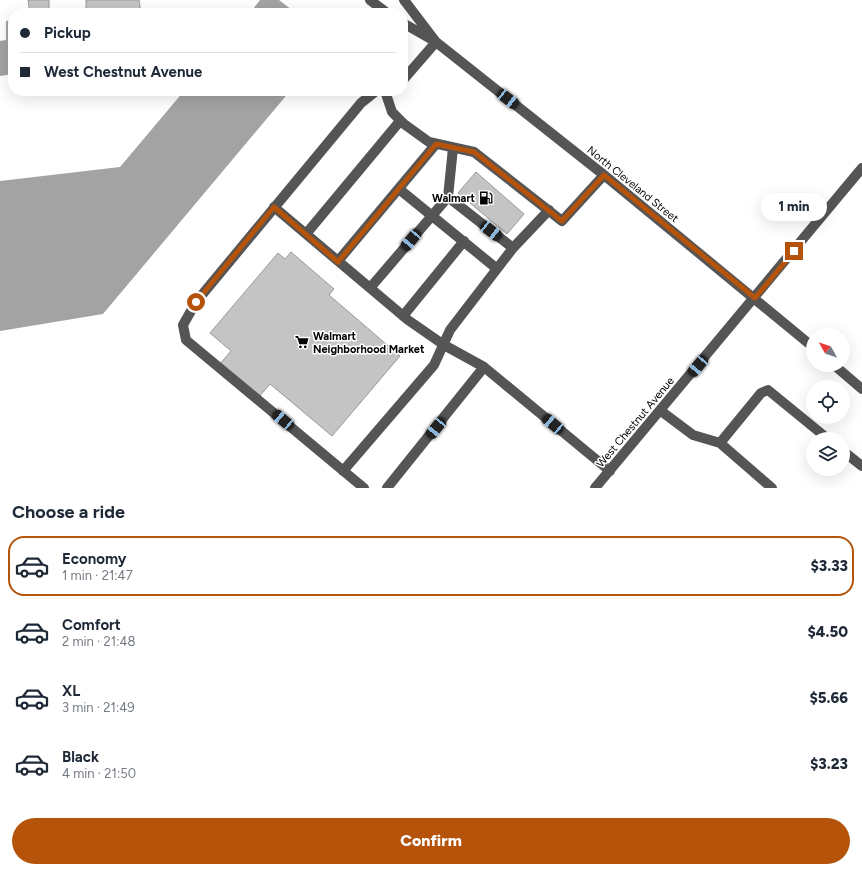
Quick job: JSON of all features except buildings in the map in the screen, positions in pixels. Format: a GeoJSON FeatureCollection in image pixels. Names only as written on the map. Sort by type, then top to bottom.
{"type":"FeatureCollection","features":[{"type":"Feature","properties":{"kind":"street"},"geometry":{"type":"LineString","coordinates":[[370,0],[380,8]]}},
{"type":"Feature","properties":{"kind":"street","name":"North Cleveland Street"},"geometry":{"type":"LineString","coordinates":[[404,0],[436,42]]}},
{"type":"Feature","properties":{"kind":"street","name":"North Cleveland Street"},"geometry":{"type":"LineString","coordinates":[[408,26],[436,42],[604,175],[806,341]]}},
{"type":"Feature","properties":{"kind":"street"},"geometry":{"type":"LineString","coordinates":[[408,74],[436,42]]}},
{"type":"Feature","properties":{"kind":"street"},"geometry":{"type":"LineString","coordinates":[[364,488],[186,340],[183,325],[196,302],[361,103],[370,96]]}},
{"type":"Feature","properties":{"kind":"street"},"geometry":{"type":"LineString","coordinates":[[387,96],[392,112],[400,121],[429,142],[474,152],[562,221],[604,175]]}},
{"type":"Feature","properties":{"kind":"street"},"geometry":{"type":"LineString","coordinates":[[306,234],[400,121]]}},
{"type":"Feature","properties":{"kind":"street"},"geometry":{"type":"LineString","coordinates":[[338,262],[436,144]]}},
{"type":"Feature","properties":{"kind":"street"},"geometry":{"type":"LineString","coordinates":[[370,288],[448,197],[453,148]]}},
{"type":"Feature","properties":{"kind":"street","name":"West Chestnut Avenue"},"geometry":{"type":"LineString","coordinates":[[595,488],[862,168]]}},
{"type":"Feature","properties":{"kind":"street"},"geometry":{"type":"LineString","coordinates":[[398,189],[496,268]]}},
{"type":"Feature","properties":{"kind":"street"},"geometry":{"type":"LineString","coordinates":[[448,197],[513,248]]}},
{"type":"Feature","properties":{"kind":"street"},"geometry":{"type":"LineString","coordinates":[[274,207],[402,316],[444,345],[484,367],[610,471]]}},
{"type":"Feature","properties":{"kind":"street"},"geometry":{"type":"LineString","coordinates":[[343,471],[434,365],[450,330],[496,268],[549,210]]}},
{"type":"Feature","properties":{"kind":"street"},"geometry":{"type":"LineString","coordinates":[[402,316],[464,241]]}},
{"type":"Feature","properties":{"kind":"street"},"geometry":{"type":"LineString","coordinates":[[387,488],[484,367]]}},
{"type":"Feature","properties":{"kind":"street"},"geometry":{"type":"LineString","coordinates":[[842,372],[862,389]]}},
{"type":"Feature","properties":{"kind":"street"},"geometry":{"type":"LineString","coordinates":[[720,443],[761,393],[768,390],[819,432]]}},
{"type":"Feature","properties":{"kind":"street"},"geometry":{"type":"LineString","coordinates":[[661,410],[693,435],[720,443],[772,488]]}},
{"type":"Feature","properties":{"kind":"street"},"geometry":{"type":"LineString","coordinates":[[850,457],[862,466]]}},
{"type":"Feature","properties":{"kind":"shaded area"},"geometry":{"type":"Polygon","coordinates":[[[260,0],[279,0],[289,8],[254,8],[260,0]]]}},
{"type":"Feature","properties":{"kind":"shaded area"},"geometry":{"type":"Polygon","coordinates":[[[6,21],[8,21],[8,75],[0,76],[0,41],[6,40],[6,21]]]}},
{"type":"Feature","properties":{"kind":"shaded area"},"geometry":{"type":"Polygon","coordinates":[[[180,96],[286,96],[103,314],[0,331],[0,181],[120,167],[180,96]]]}},
{"type":"Feature","properties":{"kind":"place","name":"Walmart"},"geometry":{"type":"Point","coordinates":[486,198]}},
{"type":"Feature","properties":{"kind":"place","name":"Walmart Neighborhood Market"},"geometry":{"type":"Point","coordinates":[302,342]}},
{"type":"Feature","properties":{"kind":"route"},"geometry":{"type":"LineString","coordinates":[[196,302],[274,207],[338,262],[436,144],[474,152],[562,221],[604,175],[755,298],[794,251]]}}]}
